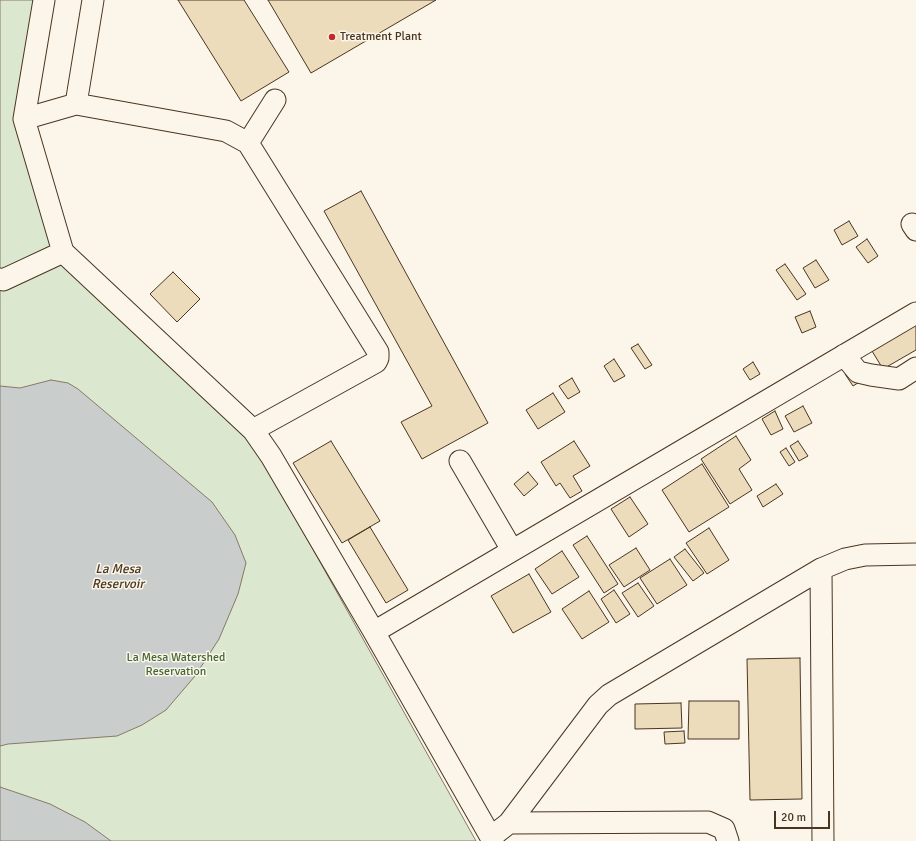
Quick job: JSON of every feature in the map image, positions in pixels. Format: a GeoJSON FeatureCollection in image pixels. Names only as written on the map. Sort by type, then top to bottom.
{"type":"FeatureCollection","features":[{"type":"Feature","properties":{"kind":"street"},"geometry":{"type":"LineString","coordinates":[[44,0],[24,119],[62,252],[253,430],[271,456],[374,632],[492,839],[509,824],[598,705],[609,695],[821,570],[845,559],[865,555],[916,554]]}},
{"type":"Feature","properties":{"kind":"street"},"geometry":{"type":"LineString","coordinates":[[76,104],[93,0]]}},
{"type":"Feature","properties":{"kind":"street"},"geometry":{"type":"LineString","coordinates":[[248,143],[275,100]]}},
{"type":"Feature","properties":{"kind":"street"},"geometry":{"type":"LineString","coordinates":[[24,119],[76,104],[226,131],[248,143],[378,352],[376,362],[253,430]]}},
{"type":"Feature","properties":{"kind":"street"},"geometry":{"type":"LineString","coordinates":[[1,280],[62,252]]}},
{"type":"Feature","properties":{"kind":"street"},"geometry":{"type":"LineString","coordinates":[[374,632],[916,313]]}},
{"type":"Feature","properties":{"kind":"street"},"geometry":{"type":"LineString","coordinates":[[844,355],[858,372],[872,376],[899,379],[916,368]]}},
{"type":"Feature","properties":{"kind":"street"},"geometry":{"type":"LineString","coordinates":[[460,461],[512,550]]}},
{"type":"Feature","properties":{"kind":"street"},"geometry":{"type":"LineString","coordinates":[[821,570],[823,841]]}},
{"type":"Feature","properties":{"kind":"street"},"geometry":{"type":"LineString","coordinates":[[509,824],[708,822],[724,829],[728,841]]}},
{"type":"Feature","properties":{"kind":"green space","name":"La Mesa Watershed Reservation"},"geometry":{"type":"Polygon","coordinates":[[[0,0],[40,0],[21,108],[58,254],[244,426],[476,841],[0,841],[0,0]]]}},
{"type":"Feature","properties":{"kind":"water","name":"La Mesa Reservoir"},"geometry":{"type":"Polygon","coordinates":[[[51,380],[68,383],[78,389],[212,502],[235,535],[246,563],[238,594],[219,639],[195,676],[166,710],[142,725],[117,736],[8,744],[0,746],[0,386],[20,388],[51,380]]]}},
{"type":"Feature","properties":{"kind":"water"},"geometry":{"type":"Polygon","coordinates":[[[0,787],[50,804],[85,822],[111,841],[0,841],[0,787]]]}},
{"type":"Feature","properties":{"kind":"building"},"geometry":{"type":"Polygon","coordinates":[[[178,0],[244,0],[289,72],[241,101],[178,0]]]}},
{"type":"Feature","properties":{"kind":"building","name":"Treatment Plant"},"geometry":{"type":"Polygon","coordinates":[[[268,0],[436,0],[311,73],[268,0]]]}},
{"type":"Feature","properties":{"kind":"building"},"geometry":{"type":"Polygon","coordinates":[[[361,191],[488,423],[422,459],[401,422],[432,406],[324,211],[361,191]]]}},
{"type":"Feature","properties":{"kind":"building"},"geometry":{"type":"Polygon","coordinates":[[[849,221],[858,236],[842,245],[834,230],[849,221]]]}},
{"type":"Feature","properties":{"kind":"building"},"geometry":{"type":"Polygon","coordinates":[[[867,239],[878,256],[868,263],[856,247],[867,239]]]}},
{"type":"Feature","properties":{"kind":"building"},"geometry":{"type":"Polygon","coordinates":[[[816,260],[829,280],[815,288],[803,268],[816,260]]]}},
{"type":"Feature","properties":{"kind":"building"},"geometry":{"type":"Polygon","coordinates":[[[785,264],[806,294],[797,300],[776,270],[785,264]]]}},
{"type":"Feature","properties":{"kind":"building"},"geometry":{"type":"Polygon","coordinates":[[[173,272],[200,299],[177,322],[150,294],[173,272]]]}},
{"type":"Feature","properties":{"kind":"building"},"geometry":{"type":"Polygon","coordinates":[[[810,311],[816,327],[802,333],[795,317],[810,311]]]}},
{"type":"Feature","properties":{"kind":"building"},"geometry":{"type":"Polygon","coordinates":[[[916,325],[916,350],[883,369],[872,351],[916,325]]]}},
{"type":"Feature","properties":{"kind":"building"},"geometry":{"type":"Polygon","coordinates":[[[638,344],[652,365],[645,369],[631,348],[638,344]]]}},
{"type":"Feature","properties":{"kind":"building"},"geometry":{"type":"Polygon","coordinates":[[[614,359],[625,376],[614,382],[604,366],[614,359]]]}},
{"type":"Feature","properties":{"kind":"building"},"geometry":{"type":"Polygon","coordinates":[[[753,362],[760,374],[750,380],[743,369],[753,362]]]}},
{"type":"Feature","properties":{"kind":"building"},"geometry":{"type":"Polygon","coordinates":[[[853,369],[861,381],[853,386],[845,374],[853,369]]]}},
{"type":"Feature","properties":{"kind":"building"},"geometry":{"type":"Polygon","coordinates":[[[572,378],[580,392],[568,399],[559,386],[572,378]]]}},
{"type":"Feature","properties":{"kind":"building"},"geometry":{"type":"Polygon","coordinates":[[[553,393],[565,412],[538,429],[526,410],[553,393]]]}},
{"type":"Feature","properties":{"kind":"building"},"geometry":{"type":"Polygon","coordinates":[[[803,406],[812,423],[794,432],[785,416],[803,406]]]}},
{"type":"Feature","properties":{"kind":"building"},"geometry":{"type":"Polygon","coordinates":[[[775,411],[783,429],[771,435],[762,419],[775,411]]]}},
{"type":"Feature","properties":{"kind":"building"},"geometry":{"type":"Polygon","coordinates":[[[736,436],[751,460],[739,469],[752,490],[730,504],[701,459],[736,436]]]}},
{"type":"Feature","properties":{"kind":"building"},"geometry":{"type":"Polygon","coordinates":[[[331,441],[380,521],[342,543],[293,463],[331,441]]]}},
{"type":"Feature","properties":{"kind":"building"},"geometry":{"type":"Polygon","coordinates":[[[574,441],[590,466],[573,476],[582,491],[570,498],[560,483],[556,486],[541,462],[574,441]]]}},
{"type":"Feature","properties":{"kind":"building"},"geometry":{"type":"Polygon","coordinates":[[[798,441],[808,456],[799,461],[790,446],[798,441]]]}},
{"type":"Feature","properties":{"kind":"building"},"geometry":{"type":"Polygon","coordinates":[[[786,448],[795,462],[789,466],[780,452],[786,448]]]}},
{"type":"Feature","properties":{"kind":"building"},"geometry":{"type":"Polygon","coordinates":[[[702,464],[729,507],[689,532],[662,490],[702,464]]]}},
{"type":"Feature","properties":{"kind":"building"},"geometry":{"type":"Polygon","coordinates":[[[528,472],[538,484],[524,496],[514,484],[528,472]]]}},
{"type":"Feature","properties":{"kind":"building"},"geometry":{"type":"Polygon","coordinates":[[[776,484],[783,494],[763,507],[757,496],[776,484]]]}},
{"type":"Feature","properties":{"kind":"building"},"geometry":{"type":"Polygon","coordinates":[[[630,497],[648,524],[629,537],[611,509],[630,497]]]}},
{"type":"Feature","properties":{"kind":"building"},"geometry":{"type":"Polygon","coordinates":[[[370,527],[408,590],[386,603],[348,540],[370,527]]]}},
{"type":"Feature","properties":{"kind":"building"},"geometry":{"type":"Polygon","coordinates":[[[709,528],[729,560],[707,574],[686,543],[709,528]]]}},
{"type":"Feature","properties":{"kind":"building"},"geometry":{"type":"Polygon","coordinates":[[[587,536],[618,584],[604,593],[573,545],[587,536]]]}},
{"type":"Feature","properties":{"kind":"building"},"geometry":{"type":"Polygon","coordinates":[[[636,548],[650,570],[624,587],[609,565],[636,548]]]}},
{"type":"Feature","properties":{"kind":"building"},"geometry":{"type":"Polygon","coordinates":[[[685,549],[704,573],[693,581],[674,557],[685,549]]]}},
{"type":"Feature","properties":{"kind":"building"},"geometry":{"type":"Polygon","coordinates":[[[562,551],[579,577],[552,594],[535,569],[562,551]]]}},
{"type":"Feature","properties":{"kind":"building"},"geometry":{"type":"Polygon","coordinates":[[[670,559],[687,585],[657,604],[640,578],[670,559]]]}},
{"type":"Feature","properties":{"kind":"building"},"geometry":{"type":"Polygon","coordinates":[[[529,574],[551,612],[513,633],[491,596],[529,574]]]}},
{"type":"Feature","properties":{"kind":"building"},"geometry":{"type":"Polygon","coordinates":[[[638,583],[654,606],[638,617],[622,593],[638,583]]]}},
{"type":"Feature","properties":{"kind":"building"},"geometry":{"type":"Polygon","coordinates":[[[614,590],[630,614],[616,623],[601,599],[614,590]]]}},
{"type":"Feature","properties":{"kind":"building"},"geometry":{"type":"Polygon","coordinates":[[[589,591],[609,622],[582,639],[562,609],[589,591]]]}},
{"type":"Feature","properties":{"kind":"building"},"geometry":{"type":"Polygon","coordinates":[[[800,658],[802,799],[750,800],[747,659],[800,658]]]}},
{"type":"Feature","properties":{"kind":"building"},"geometry":{"type":"Polygon","coordinates":[[[689,701],[739,701],[739,739],[688,739],[689,701]]]}},
{"type":"Feature","properties":{"kind":"building"},"geometry":{"type":"Polygon","coordinates":[[[681,703],[682,728],[635,729],[635,704],[681,703]]]}},
{"type":"Feature","properties":{"kind":"building"},"geometry":{"type":"Polygon","coordinates":[[[684,731],[685,743],[665,744],[664,732],[684,731]]]}},
{"type":"Feature","properties":{"kind":"place","name":"Treatment Plant"},"geometry":{"type":"Point","coordinates":[332,37]}}]}
